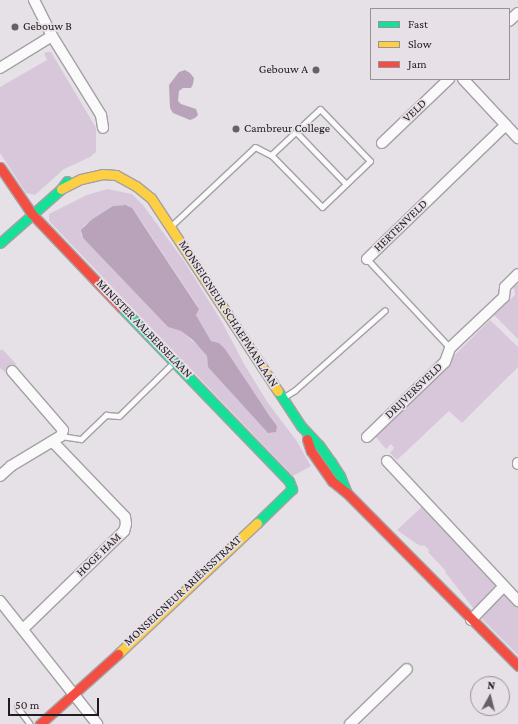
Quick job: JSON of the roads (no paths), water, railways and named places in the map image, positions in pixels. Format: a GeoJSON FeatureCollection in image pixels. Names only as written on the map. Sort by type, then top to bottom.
{"type":"FeatureCollection","features":[{"type":"Feature","properties":{"kind":"main road","name":"MINISTER AALBERSELAAN"},"geometry":{"type":"LineString","coordinates":[[0,167],[32,214],[176,361],[290,481],[292,489]]}},
{"type":"Feature","properties":{"kind":"main road","name":"MONSEIGNEUR SCHAEPMANLAAN"},"geometry":{"type":"LineString","coordinates":[[32,214],[61,189],[102,170],[116,175],[136,186],[150,198],[283,398],[304,431],[311,450],[332,481],[347,493],[518,666]]}},
{"type":"Feature","properties":{"kind":"main road"},"geometry":{"type":"LineString","coordinates":[[0,243],[32,214]]}},
{"type":"Feature","properties":{"kind":"main road","name":"MONSEIGNEUR ARIËNSSTRAAT"},"geometry":{"type":"LineString","coordinates":[[40,724],[168,608],[292,489]]}},
{"type":"Feature","properties":{"kind":"street"},"geometry":{"type":"LineString","coordinates":[[34,0],[52,36],[101,115],[104,128]]}},
{"type":"Feature","properties":{"kind":"street"},"geometry":{"type":"LineString","coordinates":[[510,20],[518,13]]}},
{"type":"Feature","properties":{"kind":"street"},"geometry":{"type":"LineString","coordinates":[[0,68],[52,36]]}},
{"type":"Feature","properties":{"kind":"street","name":"VELD"},"geometry":{"type":"LineString","coordinates":[[382,143],[448,80]]}},
{"type":"Feature","properties":{"kind":"street"},"geometry":{"type":"LineString","coordinates":[[464,80],[518,138]]}},
{"type":"Feature","properties":{"kind":"street","name":"HERTENVELD"},"geometry":{"type":"LineString","coordinates":[[367,259],[506,125]]}},
{"type":"Feature","properties":{"kind":"street","name":"DRIJVERSVELD"},"geometry":{"type":"LineString","coordinates":[[367,436],[445,362],[450,348],[504,297],[504,287],[518,274]]}},
{"type":"Feature","properties":{"kind":"street","name":"HOGE HAM"},"geometry":{"type":"LineString","coordinates":[[12,371],[59,424],[63,430],[57,439],[125,517],[126,524],[124,531],[23,629]]}},
{"type":"Feature","properties":{"kind":"street"},"geometry":{"type":"LineString","coordinates":[[0,476],[11,466],[57,439]]}},
{"type":"Feature","properties":{"kind":"street"},"geometry":{"type":"LineString","coordinates":[[388,461],[518,600]]}},
{"type":"Feature","properties":{"kind":"street"},"geometry":{"type":"LineString","coordinates":[[471,620],[504,586]]}},
{"type":"Feature","properties":{"kind":"street"},"geometry":{"type":"LineString","coordinates":[[0,600],[97,724]]}},
{"type":"Feature","properties":{"kind":"street"},"geometry":{"type":"LineString","coordinates":[[350,724],[407,669]]}},
{"type":"Feature","properties":{"kind":"lane"},"geometry":{"type":"LineString","coordinates":[[170,226],[256,147],[271,155],[322,207],[370,161],[320,109],[271,155]]}},
{"type":"Feature","properties":{"kind":"lane"},"geometry":{"type":"LineString","coordinates":[[296,132],[346,184]]}},
{"type":"Feature","properties":{"kind":"lane","name":"HERTENVELD"},"geometry":{"type":"LineString","coordinates":[[367,259],[450,348]]}},
{"type":"Feature","properties":{"kind":"lane"},"geometry":{"type":"LineString","coordinates":[[283,398],[295,390],[385,310]]}},
{"type":"Feature","properties":{"kind":"lane"},"geometry":{"type":"LineString","coordinates":[[57,439],[81,439],[106,415],[119,416],[176,361]]}},
{"type":"Feature","properties":{"kind":"lane"},"geometry":{"type":"LineString","coordinates":[[18,707],[30,724]]}},
{"type":"Feature","properties":{"kind":"place","name":"Gebouw B"},"geometry":{"type":"Point","coordinates":[15,27]}},
{"type":"Feature","properties":{"kind":"place","name":"Gebouw A"},"geometry":{"type":"Point","coordinates":[316,70]}},
{"type":"Feature","properties":{"kind":"place","name":"Cambreur College"},"geometry":{"type":"Point","coordinates":[236,129]}}]}
